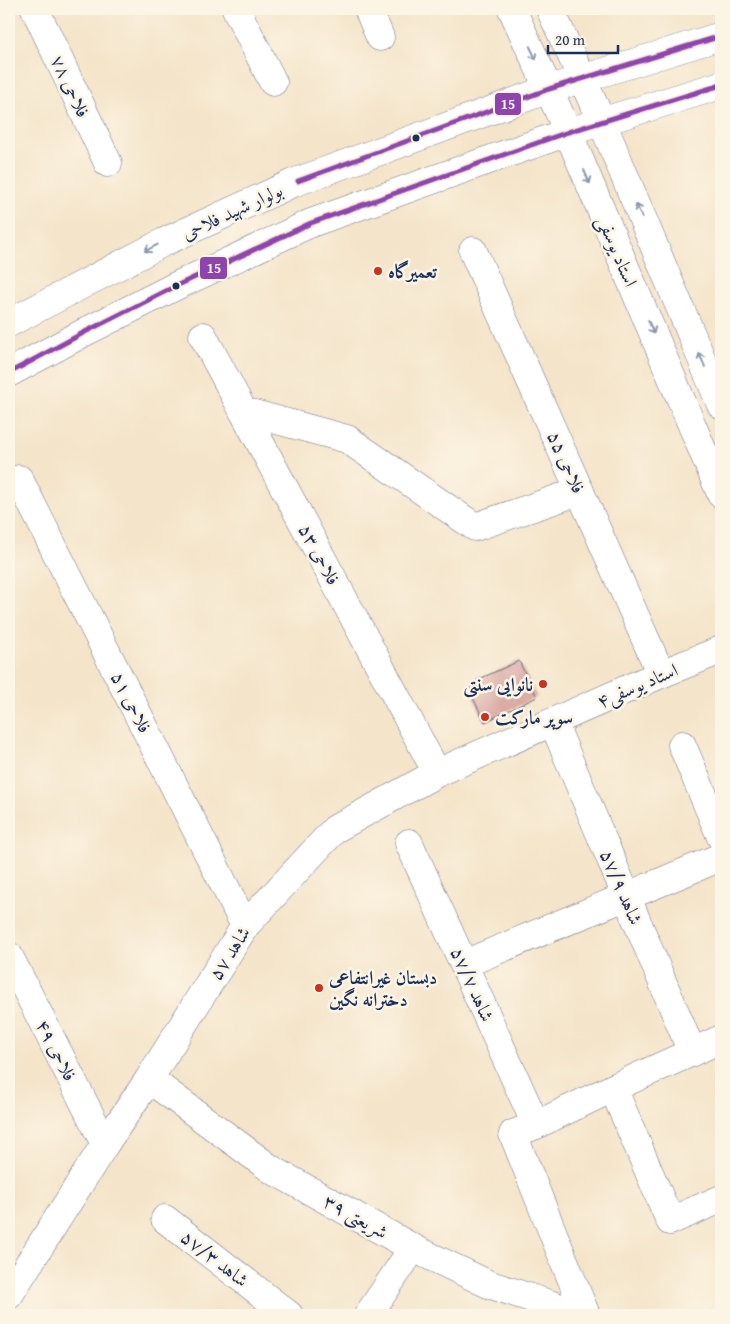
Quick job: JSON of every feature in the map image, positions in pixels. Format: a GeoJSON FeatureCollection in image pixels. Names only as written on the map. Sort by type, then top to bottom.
{"type":"FeatureCollection","features":[{"type":"Feature","properties":{"kind":"street","name":"فلاحی ۷۸"},"geometry":{"type":"LineString","coordinates":[[35,9],[108,163]]}},
{"type":"Feature","properties":{"kind":"street"},"geometry":{"type":"LineString","coordinates":[[236,9],[273,82]]}},
{"type":"Feature","properties":{"kind":"street"},"geometry":{"type":"LineString","coordinates":[[368,9],[380,37]]}},
{"type":"Feature","properties":{"kind":"street","name":"استاد یوسفی"},"geometry":{"type":"LineString","coordinates":[[512,9],[568,132],[721,494]]}},
{"type":"Feature","properties":{"kind":"street","name":"استاد یوسفی"},"geometry":{"type":"LineString","coordinates":[[550,9],[602,122],[721,405]]}},
{"type":"Feature","properties":{"kind":"street","name":"بولوار شهید فلاحی"},"geometry":{"type":"LineString","coordinates":[[9,323],[164,242],[292,183],[549,89],[721,36]]}},
{"type":"Feature","properties":{"kind":"street"},"geometry":{"type":"LineString","coordinates":[[9,373],[176,286],[311,223],[568,132],[721,85]]}},
{"type":"Feature","properties":{"kind":"street","name":"فلاحی ۵۵"},"geometry":{"type":"LineString","coordinates":[[473,251],[661,674]]}},
{"type":"Feature","properties":{"kind":"street","name":"فلاحی ۵۳"},"geometry":{"type":"LineString","coordinates":[[203,336],[437,773]]}},
{"type":"Feature","properties":{"kind":"street"},"geometry":{"type":"LineString","coordinates":[[243,411],[347,439],[475,527],[580,491]]}},
{"type":"Feature","properties":{"kind":"street","name":"فلاحی ۵۱"},"geometry":{"type":"LineString","coordinates":[[19,478],[245,926]]}},
{"type":"Feature","properties":{"kind":"street","name":"استاد یوسفی۴"},"geometry":{"type":"LineString","coordinates":[[553,722],[661,674],[721,650]]}},
{"type":"Feature","properties":{"kind":"street","name":"شاهد ۵۷"},"geometry":{"type":"LineString","coordinates":[[9,1295],[105,1144],[149,1079],[245,926],[335,829],[437,773],[553,722]]}},
{"type":"Feature","properties":{"kind":"street","name":"شاهد ۵۷/۹"},"geometry":{"type":"LineString","coordinates":[[553,722],[692,1052]]}},
{"type":"Feature","properties":{"kind":"street"},"geometry":{"type":"LineString","coordinates":[[682,745],[721,837]]}},
{"type":"Feature","properties":{"kind":"street","name":"شاهد ۵۷/۷"},"geometry":{"type":"LineString","coordinates":[[409,843],[536,1125]]}},
{"type":"Feature","properties":{"kind":"street"},"geometry":{"type":"LineString","coordinates":[[464,964],[721,857]]}},
{"type":"Feature","properties":{"kind":"street","name":"فلاحی ۴۹"},"geometry":{"type":"LineString","coordinates":[[9,956],[105,1144]]}},
{"type":"Feature","properties":{"kind":"street"},"geometry":{"type":"LineString","coordinates":[[585,1315],[513,1134],[721,1039]]}},
{"type":"Feature","properties":{"kind":"street","name":"شریعتی ۳۹"},"geometry":{"type":"LineString","coordinates":[[149,1079],[271,1169],[413,1248],[488,1284],[585,1315]]}},
{"type":"Feature","properties":{"kind":"street"},"geometry":{"type":"LineString","coordinates":[[613,1088],[670,1221],[721,1199]]}},
{"type":"Feature","properties":{"kind":"street","name":"شاهد ۵۷/۳"},"geometry":{"type":"LineString","coordinates":[[165,1219],[289,1315]]}},
{"type":"Feature","properties":{"kind":"street"},"geometry":{"type":"LineString","coordinates":[[368,1315],[413,1248]]}},
{"type":"Feature","properties":{"kind":"building"},"geometry":{"type":"Polygon","coordinates":[[[519,661],[537,697],[485,722],[469,690],[477,680],[519,661]]]}},
{"type":"Feature","properties":{"kind":"transit line","name":"15"},"geometry":{"type":"LineString","coordinates":[[298,181],[549,89],[721,36]]}},
{"type":"Feature","properties":{"kind":"transit line","name":"15"},"geometry":{"type":"LineString","coordinates":[[9,373],[176,286],[311,223],[568,132],[721,85]]}},
{"type":"Feature","properties":{"kind":"place","name":"تعمیرگاه"},"geometry":{"type":"Point","coordinates":[378,271]}},
{"type":"Feature","properties":{"kind":"place","name":"نانوایی سنتی"},"geometry":{"type":"Point","coordinates":[543,684]}},
{"type":"Feature","properties":{"kind":"place","name":"سوپر مارکت"},"geometry":{"type":"Point","coordinates":[485,717]}},
{"type":"Feature","properties":{"kind":"place","name":"دبستان غیرانتفاعی دخترانه نگین"},"geometry":{"type":"Point","coordinates":[319,988]}}]}
